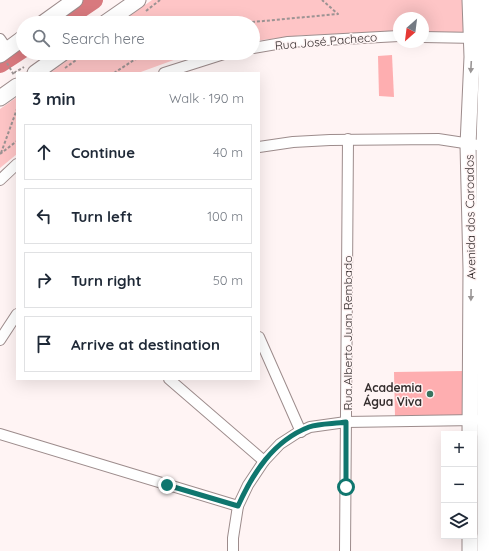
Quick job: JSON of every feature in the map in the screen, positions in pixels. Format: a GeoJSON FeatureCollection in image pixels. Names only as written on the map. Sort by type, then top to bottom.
{"type":"FeatureCollection","features":[{"type":"Feature","properties":{"kind":"street"},"geometry":{"type":"LineString","coordinates":[[53,16],[75,0]]}},
{"type":"Feature","properties":{"kind":"street"},"geometry":{"type":"LineString","coordinates":[[116,16],[138,0]]}},
{"type":"Feature","properties":{"kind":"street","name":"Avenida dos Coroados"},"geometry":{"type":"LineString","coordinates":[[470,0],[487,92],[484,146],[487,208],[487,320],[481,391],[475,425],[487,494],[484,551]]}},
{"type":"Feature","properties":{"kind":"street","name":"Avenida dos Coroados"},"geometry":{"type":"LineString","coordinates":[[481,391],[472,269],[468,144],[472,57],[478,38],[482,0]]}},
{"type":"Feature","properties":{"kind":"street","name":"Rua José Pacheco"},"geometry":{"type":"LineString","coordinates":[[260,47],[288,42],[393,36]]}},
{"type":"Feature","properties":{"kind":"street"},"geometry":{"type":"LineString","coordinates":[[429,37],[478,38]]}},
{"type":"Feature","properties":{"kind":"street"},"geometry":{"type":"LineString","coordinates":[[2,49],[16,42]]}},
{"type":"Feature","properties":{"kind":"street"},"geometry":{"type":"LineString","coordinates":[[31,69],[49,60]]}},
{"type":"Feature","properties":{"kind":"street"},"geometry":{"type":"LineString","coordinates":[[167,72],[202,60]]}},
{"type":"Feature","properties":{"kind":"street"},"geometry":{"type":"LineString","coordinates":[[0,98],[13,79]]}},
{"type":"Feature","properties":{"kind":"street"},"geometry":{"type":"LineString","coordinates":[[260,147],[294,142],[438,139],[484,146]]}},
{"type":"Feature","properties":{"kind":"street","name":"Rua Alberto Juan Rembado"},"geometry":{"type":"LineString","coordinates":[[345,551],[348,140]]}},
{"type":"Feature","properties":{"kind":"street"},"geometry":{"type":"LineString","coordinates":[[0,180],[16,165]]}},
{"type":"Feature","properties":{"kind":"street"},"geometry":{"type":"LineString","coordinates":[[0,340],[16,316]]}},
{"type":"Feature","properties":{"kind":"street"},"geometry":{"type":"LineString","coordinates":[[260,339],[301,432]]}},
{"type":"Feature","properties":{"kind":"street"},"geometry":{"type":"LineString","coordinates":[[170,380],[264,461]]}},
{"type":"Feature","properties":{"kind":"street"},"geometry":{"type":"LineString","coordinates":[[232,551],[238,506],[248,485],[264,461],[280,444],[310,427],[346,422],[475,425]]}},
{"type":"Feature","properties":{"kind":"street"},"geometry":{"type":"LineString","coordinates":[[0,434],[238,506]]}},
{"type":"Feature","properties":{"kind":"street"},"geometry":{"type":"LineString","coordinates":[[470,539],[470,551]]}},
{"type":"Feature","properties":{"kind":"path"},"geometry":{"type":"LineString","coordinates":[[260,21],[338,14],[322,0]]}},
{"type":"Feature","properties":{"kind":"path"},"geometry":{"type":"LineString","coordinates":[[2,49],[13,79]]}},
{"type":"Feature","properties":{"kind":"path"},"geometry":{"type":"LineString","coordinates":[[64,69],[76,60]]}},
{"type":"Feature","properties":{"kind":"path"},"geometry":{"type":"LineString","coordinates":[[116,72],[134,60]]}},
{"type":"Feature","properties":{"kind":"path"},"geometry":{"type":"LineString","coordinates":[[1,154],[16,112]]}},
{"type":"Feature","properties":{"kind":"path"},"geometry":{"type":"LineString","coordinates":[[1,154],[16,142]]}},
{"type":"Feature","properties":{"kind":"shaded area"},"geometry":{"type":"Polygon","coordinates":[[[152,0],[464,0],[465,35],[429,34],[429,12],[393,12],[393,34],[304,35],[260,40],[260,16],[130,16],[152,0]]]}},
{"type":"Feature","properties":{"kind":"shaded area"},"geometry":{"type":"Polygon","coordinates":[[[68,60],[174,60],[141,72],[51,72],[68,60]]]}},
{"type":"Feature","properties":{"kind":"shaded area"},"geometry":{"type":"Polygon","coordinates":[[[16,98],[16,155],[0,168],[0,109],[16,98]]]}},
{"type":"Feature","properties":{"kind":"building"},"geometry":{"type":"Polygon","coordinates":[[[392,55],[394,97],[379,96],[378,56],[392,55]]]}},
{"type":"Feature","properties":{"kind":"building","name":"Academia Água Viva"},"geometry":{"type":"Polygon","coordinates":[[[464,371],[465,416],[395,417],[394,372],[464,371]]]}},
{"type":"Feature","properties":{"kind":"waterway"},"geometry":{"type":"LineString","coordinates":[[70,16],[94,0]]}},
{"type":"Feature","properties":{"kind":"waterway"},"geometry":{"type":"LineString","coordinates":[[0,64],[16,54]]}},
{"type":"Feature","properties":{"kind":"place","name":"Academia Água Viva"},"geometry":{"type":"Point","coordinates":[430,394]}},
{"type":"Feature","properties":{"kind":"route"},"geometry":{"type":"LineString","coordinates":[[167,485],[238,506],[248,485],[264,461],[280,444],[310,427],[346,422],[346,487]]}}]}
